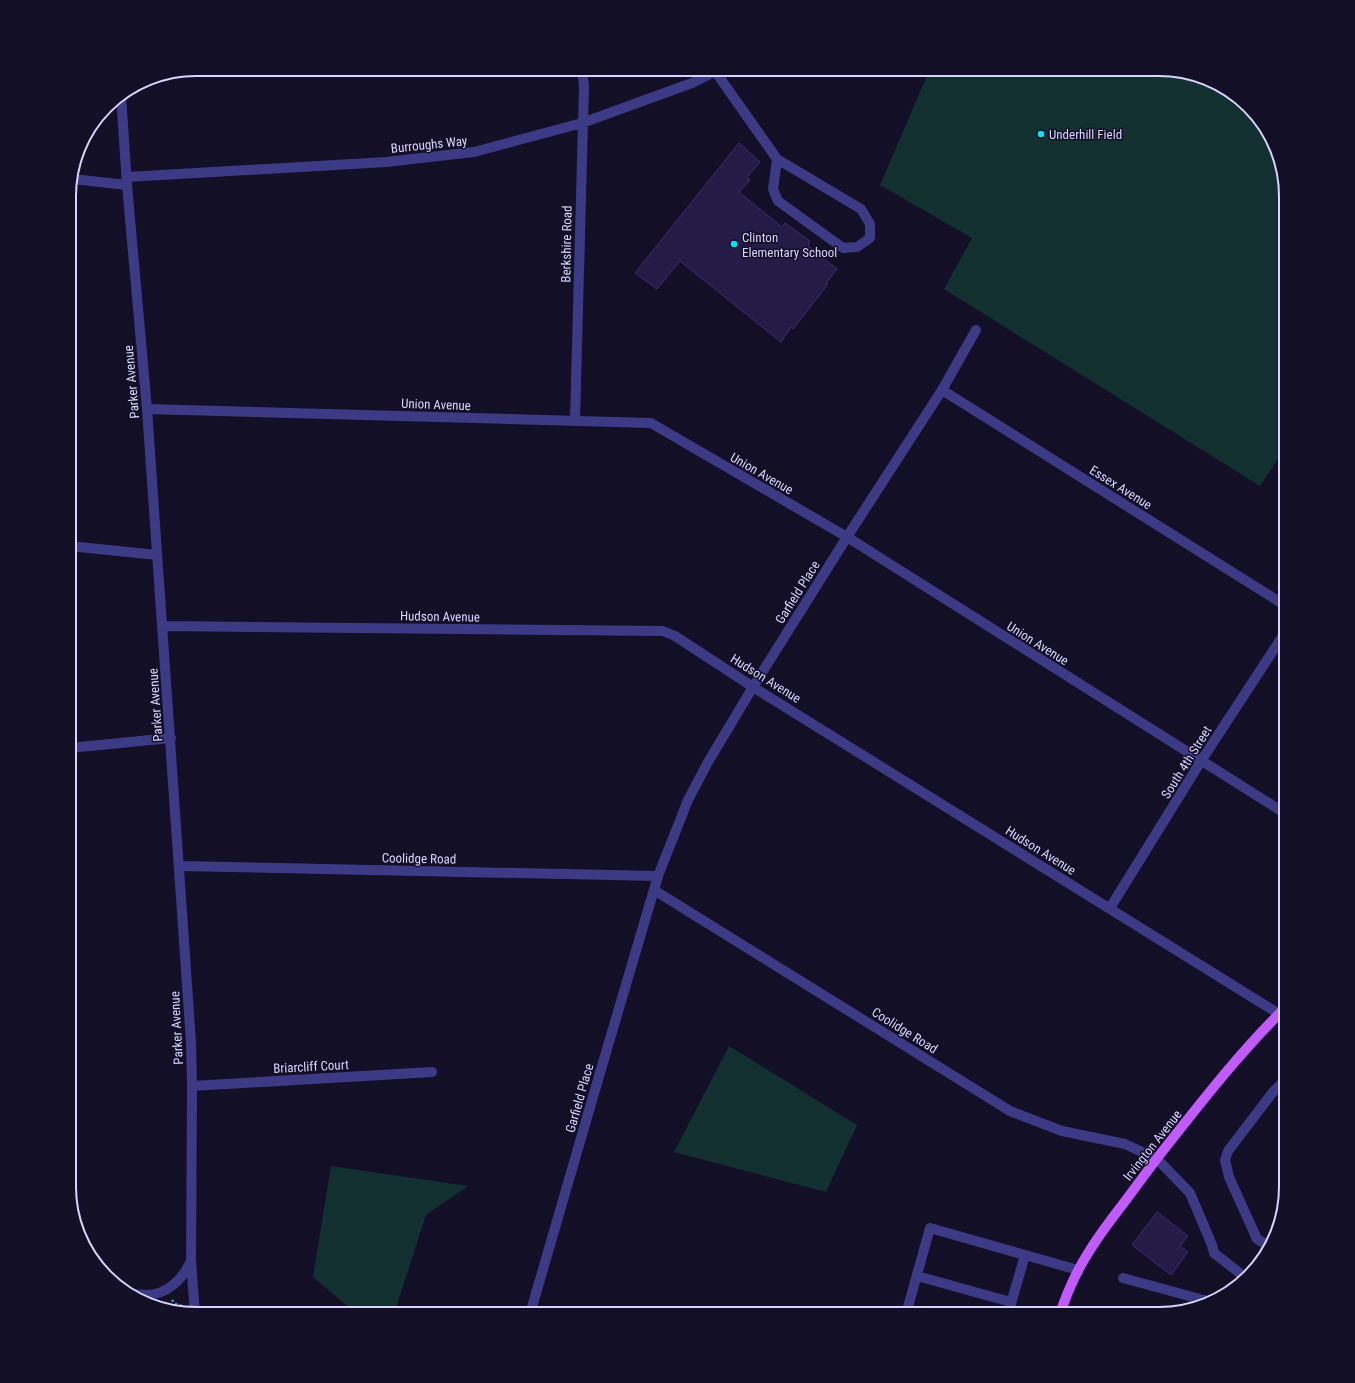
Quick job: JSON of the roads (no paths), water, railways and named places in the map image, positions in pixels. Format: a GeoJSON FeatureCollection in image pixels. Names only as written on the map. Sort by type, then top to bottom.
{"type":"FeatureCollection","features":[{"type":"Feature","properties":{"kind":"main road","name":"Irvington Avenue"},"geometry":{"type":"LineString","coordinates":[[1062,1307],[1065,1297],[1078,1270],[1099,1235],[1223,1075],[1279,1015]]}},
{"type":"Feature","properties":{"kind":"street","name":"Berkshire Road"},"geometry":{"type":"LineString","coordinates":[[575,420],[584,86],[583,76]]}},
{"type":"Feature","properties":{"kind":"street","name":"Burroughs Way"},"geometry":{"type":"LineString","coordinates":[[77,179],[127,181],[386,162],[474,152],[582,123],[692,83],[706,76]]}},
{"type":"Feature","properties":{"kind":"street"},"geometry":{"type":"LineString","coordinates":[[722,76],[777,159],[861,209],[870,224],[870,238],[857,247],[843,248],[778,201],[774,189],[777,159]]}},
{"type":"Feature","properties":{"kind":"street","name":"Parker Avenue"},"geometry":{"type":"LineString","coordinates":[[122,102],[147,409],[191,1042],[191,1261],[194,1307]]}},
{"type":"Feature","properties":{"kind":"street","name":"Garfield Place"},"geometry":{"type":"LineString","coordinates":[[532,1307],[658,876],[688,800],[708,762],[753,687],[847,537],[942,390],[976,330]]}},
{"type":"Feature","properties":{"kind":"street","name":"Essex Avenue"},"geometry":{"type":"LineString","coordinates":[[942,390],[1279,602]]}},
{"type":"Feature","properties":{"kind":"street","name":"Union Avenue"},"geometry":{"type":"LineString","coordinates":[[147,409],[651,423],[847,537],[1279,810]]}},
{"type":"Feature","properties":{"kind":"street"},"geometry":{"type":"LineString","coordinates":[[76,547],[157,555]]}},
{"type":"Feature","properties":{"kind":"street","name":"Hudson Avenue"},"geometry":{"type":"LineString","coordinates":[[162,626],[663,631],[675,636],[753,687],[1110,908],[1279,1009]]}},
{"type":"Feature","properties":{"kind":"street","name":"South 4th Street"},"geometry":{"type":"LineString","coordinates":[[1110,908],[1201,761],[1279,642]]}},
{"type":"Feature","properties":{"kind":"street"},"geometry":{"type":"LineString","coordinates":[[76,747],[171,738]]}},
{"type":"Feature","properties":{"kind":"street","name":"Coolidge Road"},"geometry":{"type":"LineString","coordinates":[[179,866],[658,876]]}},
{"type":"Feature","properties":{"kind":"street","name":"Coolidge Road"},"geometry":{"type":"LineString","coordinates":[[654,890],[1010,1111],[1062,1131],[1125,1144],[1157,1159]]}},
{"type":"Feature","properties":{"kind":"street","name":"Briarcliff Court"},"geometry":{"type":"LineString","coordinates":[[192,1086],[432,1072]]}},
{"type":"Feature","properties":{"kind":"street"},"geometry":{"type":"LineString","coordinates":[[1265,1244],[1258,1239],[1229,1177],[1226,1160],[1228,1151],[1279,1086]]}},
{"type":"Feature","properties":{"kind":"street"},"geometry":{"type":"LineString","coordinates":[[1157,1159],[1190,1193],[1214,1253],[1241,1274]]}},
{"type":"Feature","properties":{"kind":"street"},"geometry":{"type":"LineString","coordinates":[[908,1307],[930,1228],[1078,1270]]}},
{"type":"Feature","properties":{"kind":"street"},"geometry":{"type":"LineString","coordinates":[[1010,1307],[1025,1255]]}},
{"type":"Feature","properties":{"kind":"street"},"geometry":{"type":"LineString","coordinates":[[144,1295],[148,1295],[168,1289],[185,1274],[191,1261]]}},
{"type":"Feature","properties":{"kind":"street"},"geometry":{"type":"LineString","coordinates":[[917,1276],[1011,1302]]}},
{"type":"Feature","properties":{"kind":"street"},"geometry":{"type":"LineString","coordinates":[[1123,1278],[1202,1299]]}},
{"type":"Feature","properties":{"kind":"place","name":"Underhill Field"},"geometry":{"type":"Point","coordinates":[1041,134]}},
{"type":"Feature","properties":{"kind":"place","name":"Clinton Elementary School"},"geometry":{"type":"Point","coordinates":[734,244]}}]}
